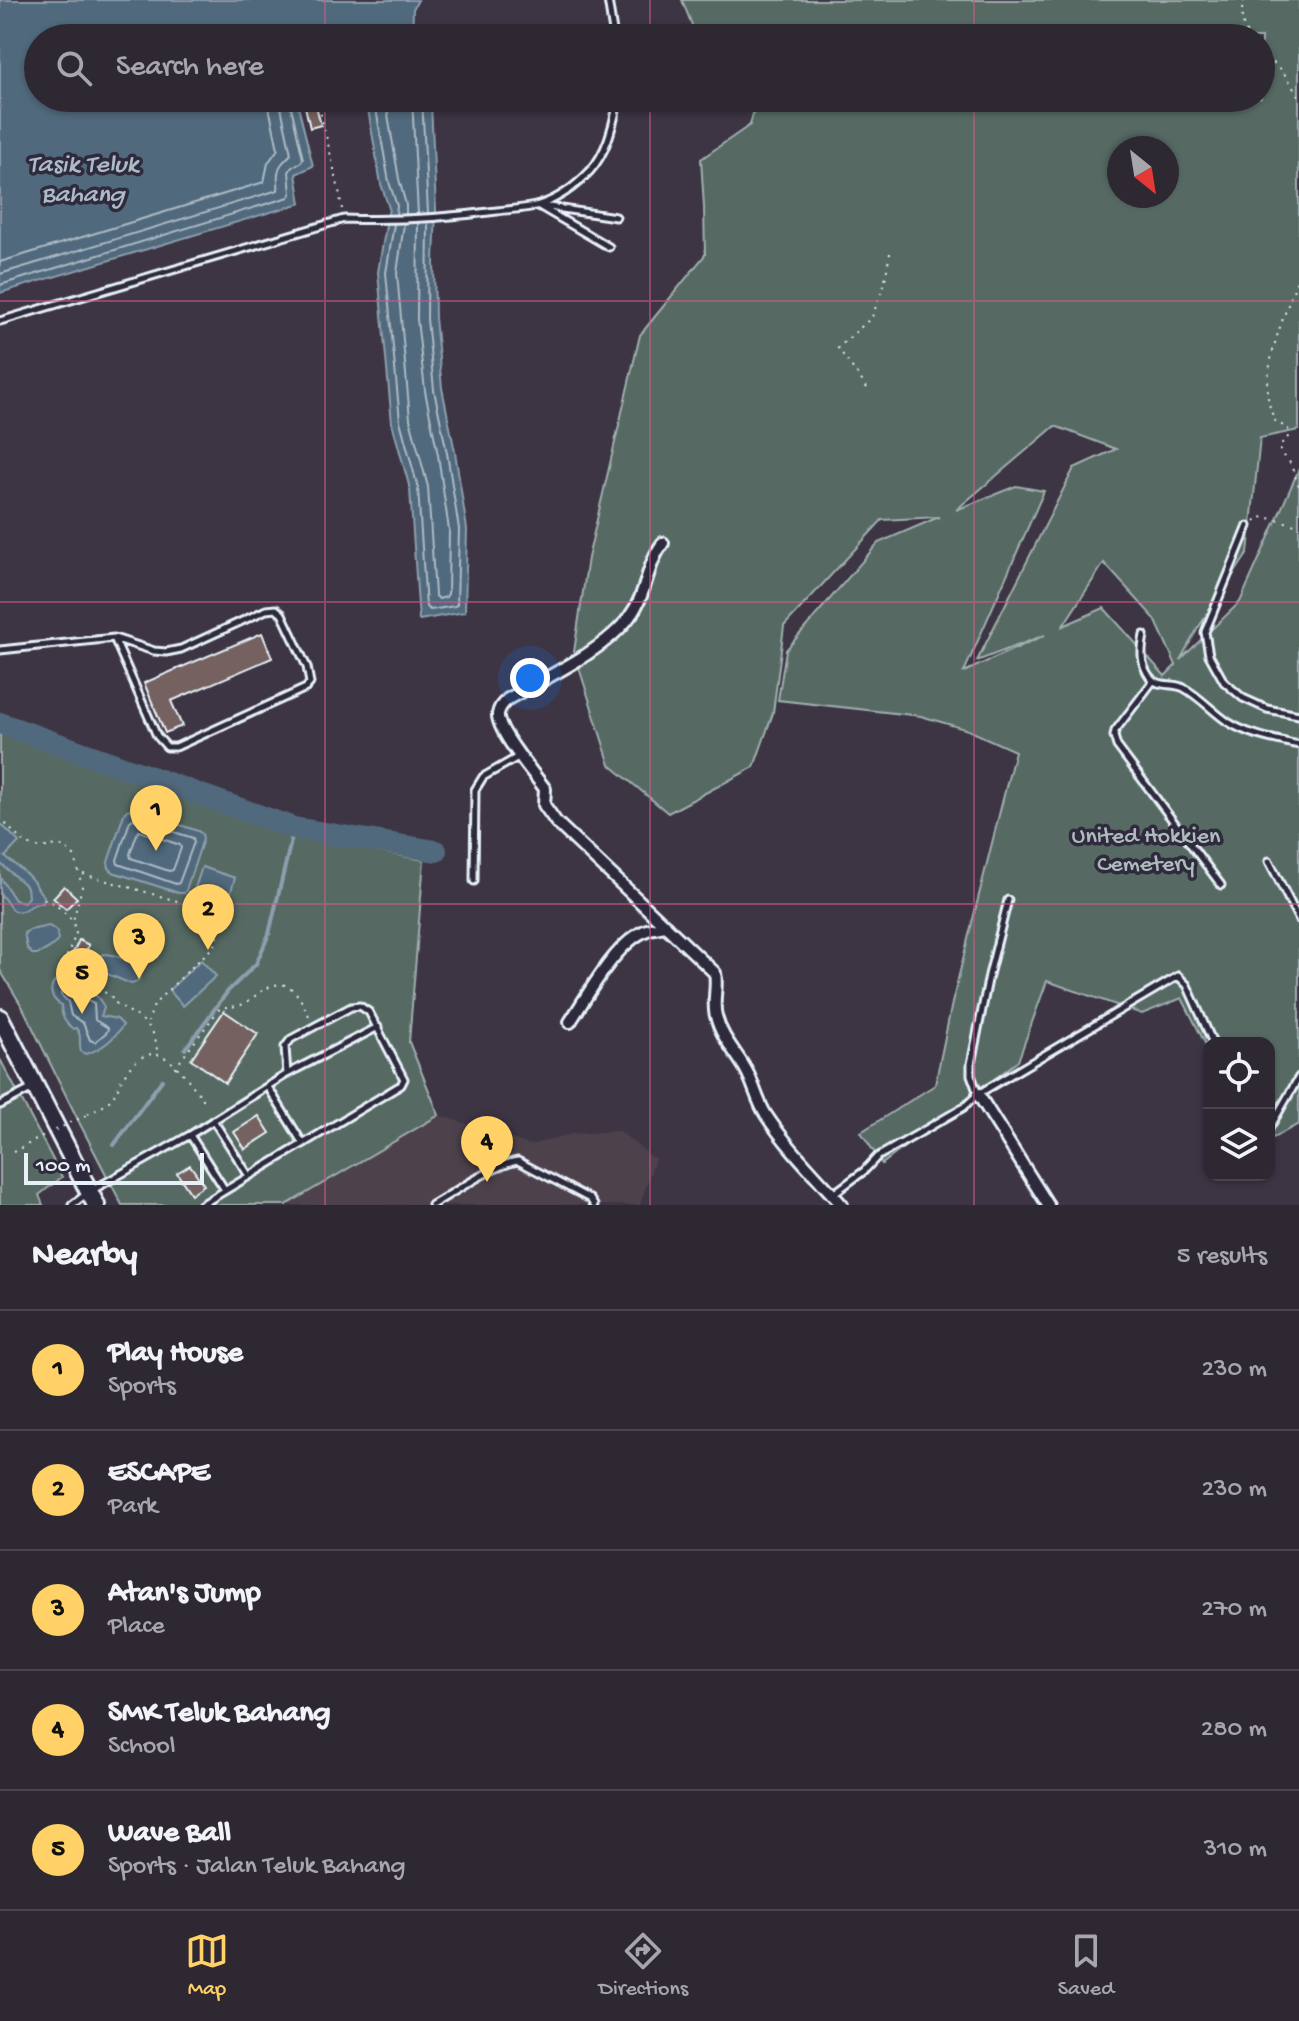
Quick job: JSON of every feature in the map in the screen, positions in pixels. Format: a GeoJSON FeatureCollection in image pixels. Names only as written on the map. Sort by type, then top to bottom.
{"type":"FeatureCollection","features":[{"type":"Feature","properties":{"kind":"main road"},"geometry":{"type":"LineString","coordinates":[[0,1018],[93,1198]]}},
{"type":"Feature","properties":{"kind":"street"},"geometry":{"type":"LineString","coordinates":[[663,543],[654,557],[642,596],[630,617],[598,646],[503,703],[498,714],[499,722],[544,787],[544,805],[556,822],[715,973],[714,1008],[722,1033],[745,1067],[768,1117],[842,1205]]}},
{"type":"Feature","properties":{"kind":"street"},"geometry":{"type":"LineString","coordinates":[[570,1022],[615,955],[629,941],[646,930],[666,926]]}},
{"type":"Feature","properties":{"kind":"street"},"geometry":{"type":"LineString","coordinates":[[978,1094],[1048,1205]]}},
{"type":"Feature","properties":{"kind":"lane"},"geometry":{"type":"LineString","coordinates":[[608,0],[612,24]]}},
{"type":"Feature","properties":{"kind":"lane"},"geometry":{"type":"LineString","coordinates":[[538,206],[563,194],[592,169],[611,134],[616,112]]}},
{"type":"Feature","properties":{"kind":"lane"},"geometry":{"type":"LineString","coordinates":[[538,206],[609,247]]}},
{"type":"Feature","properties":{"kind":"lane"},"geometry":{"type":"LineString","coordinates":[[0,321],[344,219],[443,218],[538,206],[616,217]]}},
{"type":"Feature","properties":{"kind":"lane"},"geometry":{"type":"LineString","coordinates":[[1248,526],[1205,632],[1209,655],[1224,682],[1243,698],[1267,709],[1299,715]]}},
{"type":"Feature","properties":{"kind":"lane"},"geometry":{"type":"LineString","coordinates":[[0,650],[114,638],[166,652],[181,649],[266,610],[276,609],[282,614],[307,667],[310,683],[306,688],[176,747],[167,747],[157,736],[114,638]]}},
{"type":"Feature","properties":{"kind":"lane"},"geometry":{"type":"LineString","coordinates":[[1144,635],[1141,658],[1153,681],[1185,689],[1239,728],[1299,745]]}},
{"type":"Feature","properties":{"kind":"lane"},"geometry":{"type":"LineString","coordinates":[[1153,681],[1115,731],[1114,740],[1221,885]]}},
{"type":"Feature","properties":{"kind":"lane"},"geometry":{"type":"LineString","coordinates":[[474,881],[476,786],[489,773],[520,756]]}},
{"type":"Feature","properties":{"kind":"lane"},"geometry":{"type":"LineString","coordinates":[[1269,861],[1299,920]]}},
{"type":"Feature","properties":{"kind":"lane"},"geometry":{"type":"LineString","coordinates":[[978,1094],[971,1075],[971,1064],[1008,900]]}},
{"type":"Feature","properties":{"kind":"lane"},"geometry":{"type":"LineString","coordinates":[[832,1194],[864,1171],[877,1157],[1178,976],[1187,985],[1210,1037]]}},
{"type":"Feature","properties":{"kind":"lane"},"geometry":{"type":"LineString","coordinates":[[201,1205],[403,1083],[404,1078],[369,1012],[360,1006],[351,1007],[291,1039],[285,1047],[287,1074]]}},
{"type":"Feature","properties":{"kind":"lane"},"geometry":{"type":"LineString","coordinates":[[72,1205],[93,1198],[287,1074],[378,1027]]}},
{"type":"Feature","properties":{"kind":"lane"},"geometry":{"type":"LineString","coordinates":[[1275,1119],[1299,1077]]}},
{"type":"Feature","properties":{"kind":"lane"},"geometry":{"type":"LineString","coordinates":[[0,1105],[34,1087]]}},
{"type":"Feature","properties":{"kind":"lane"},"geometry":{"type":"LineString","coordinates":[[268,1087],[303,1144]]}},
{"type":"Feature","properties":{"kind":"lane"},"geometry":{"type":"LineString","coordinates":[[213,1120],[249,1176]]}},
{"type":"Feature","properties":{"kind":"lane"},"geometry":{"type":"LineString","coordinates":[[190,1135],[225,1190]]}},
{"type":"Feature","properties":{"kind":"lane"},"geometry":{"type":"LineString","coordinates":[[432,1205],[481,1177],[518,1161],[590,1199],[594,1205]]}},
{"type":"Feature","properties":{"kind":"path"},"geometry":{"type":"LineString","coordinates":[[1242,24],[1244,0]]}},
{"type":"Feature","properties":{"kind":"path"},"geometry":{"type":"LineString","coordinates":[[1275,64],[1299,97]]}},
{"type":"Feature","properties":{"kind":"path"},"geometry":{"type":"LineString","coordinates":[[320,112],[344,219]]}},
{"type":"Feature","properties":{"kind":"path"},"geometry":{"type":"LineString","coordinates":[[867,388],[838,348],[872,317],[884,285],[891,248]]}},
{"type":"Feature","properties":{"kind":"path"},"geometry":{"type":"LineString","coordinates":[[1299,274],[1275,338],[1268,399],[1274,420],[1288,429],[1289,436],[1280,445],[1280,451],[1290,463],[1299,486]]}},
{"type":"Feature","properties":{"kind":"path"},"geometry":{"type":"LineString","coordinates":[[1248,526],[1259,517],[1295,525],[1299,522]]}},
{"type":"Feature","properties":{"kind":"path"},"geometry":{"type":"LineString","coordinates":[[0,818],[30,845],[41,848],[57,845],[75,857],[82,893],[73,921],[76,934],[66,958],[87,972],[99,989],[111,996],[114,1002],[147,1023],[152,1029],[157,1053]]}},
{"type":"Feature","properties":{"kind":"path"},"geometry":{"type":"LineString","coordinates":[[80,874],[184,903],[216,916],[216,944],[154,1005],[147,1023]]}},
{"type":"Feature","properties":{"kind":"path"},"geometry":{"type":"LineString","coordinates":[[44,899],[54,903],[73,921]]}},
{"type":"Feature","properties":{"kind":"path"},"geometry":{"type":"LineString","coordinates":[[175,1068],[220,1008],[236,1007],[273,985],[291,987],[315,1026]]}},
{"type":"Feature","properties":{"kind":"path"},"geometry":{"type":"LineString","coordinates":[[157,1053],[203,1099],[203,1104]]}},
{"type":"Feature","properties":{"kind":"path"},"geometry":{"type":"LineString","coordinates":[[13,1152],[108,1103],[133,1063],[142,1056],[157,1053]]}},
{"type":"Feature","properties":{"kind":"shaded area"},"geometry":{"type":"Polygon","coordinates":[[[439,1115],[530,1145],[571,1134],[619,1131],[655,1159],[640,1205],[286,1205],[439,1115]]]}},
{"type":"Feature","properties":{"kind":"green space","name":"United Hokkien Cemetery"},"geometry":{"type":"Polygon","coordinates":[[[682,0],[1299,0],[1299,430],[1260,438],[1248,553],[1180,660],[1240,602],[1299,469],[1299,1124],[1275,1137],[1275,1037],[1203,1039],[1182,998],[1142,1014],[1047,981],[1018,1061],[882,1164],[861,1132],[935,1085],[952,1003],[1015,751],[968,730],[921,716],[778,700],[786,650],[878,543],[939,517],[882,520],[784,626],[773,713],[754,767],[668,813],[610,765],[574,652],[588,558],[640,335],[705,255],[701,159],[750,125],[753,112],[1275,112],[1275,24],[692,24],[682,0]],[[1055,426],[956,510],[1016,486],[1044,491],[964,672],[1045,635],[977,661],[1074,468],[1116,449],[1055,426]],[[1104,563],[1063,626],[1104,608],[1165,676],[1176,665],[1155,619],[1104,563]]]}},
{"type":"Feature","properties":{"kind":"green space"},"geometry":{"type":"Polygon","coordinates":[[[0,730],[280,833],[424,860],[409,1042],[439,1115],[286,1205],[122,1205],[23,1008],[0,970],[0,730]]]}},
{"type":"Feature","properties":{"kind":"green space"},"geometry":{"type":"Polygon","coordinates":[[[0,1059],[62,1177],[39,1195],[43,1205],[0,1205],[0,1059]]]}},
{"type":"Feature","properties":{"kind":"water","name":"Tasik Teluk Bahang"},"geometry":{"type":"Polygon","coordinates":[[[0,0],[418,0],[413,9],[412,24],[24,24],[24,112],[300,112],[313,166],[296,174],[301,203],[0,293],[0,0]]]}},
{"type":"Feature","properties":{"kind":"water"},"geometry":{"type":"Polygon","coordinates":[[[368,112],[431,112],[436,209],[435,318],[442,388],[467,529],[465,612],[419,620],[410,489],[392,423],[378,272],[389,208],[381,184],[368,112]]]}},
{"type":"Feature","properties":{"kind":"water"},"geometry":{"type":"Polygon","coordinates":[[[132,809],[202,834],[203,839],[184,893],[113,872],[109,868],[108,862],[124,814],[132,809]]]}},
{"type":"Feature","properties":{"kind":"water"},"geometry":{"type":"Polygon","coordinates":[[[0,823],[19,842],[5,857],[34,882],[44,896],[43,903],[24,910],[12,910],[0,893],[0,877],[15,900],[24,902],[28,897],[27,887],[0,863],[0,823]]]}},
{"type":"Feature","properties":{"kind":"water"},"geometry":{"type":"Polygon","coordinates":[[[202,867],[235,878],[226,908],[192,897],[202,867]]]}},
{"type":"Feature","properties":{"kind":"water"},"geometry":{"type":"Polygon","coordinates":[[[49,926],[57,931],[58,940],[39,954],[32,954],[27,948],[24,933],[49,926]]]}},
{"type":"Feature","properties":{"kind":"water"},"geometry":{"type":"Polygon","coordinates":[[[103,954],[119,957],[134,965],[140,972],[138,980],[131,984],[105,973],[98,965],[103,954]]]}},
{"type":"Feature","properties":{"kind":"water"},"geometry":{"type":"Polygon","coordinates":[[[201,960],[216,976],[183,1006],[169,990],[201,960]]]}},
{"type":"Feature","properties":{"kind":"water"},"geometry":{"type":"Polygon","coordinates":[[[67,974],[77,977],[85,991],[99,999],[104,1008],[101,1016],[117,1019],[123,1025],[107,1043],[86,1054],[81,1052],[78,1031],[65,1021],[61,1005],[51,992],[53,983],[67,974]]]}},
{"type":"Feature","properties":{"kind":"building"},"geometry":{"type":"Polygon","coordinates":[[[306,112],[318,112],[321,125],[310,128],[306,112]]]}},
{"type":"Feature","properties":{"kind":"building"},"geometry":{"type":"Polygon","coordinates":[[[262,633],[272,658],[171,701],[182,726],[165,733],[144,683],[262,633]]]}},
{"type":"Feature","properties":{"kind":"building"},"geometry":{"type":"Polygon","coordinates":[[[64,886],[77,898],[66,909],[53,898],[64,886]]]}},
{"type":"Feature","properties":{"kind":"building"},"geometry":{"type":"Polygon","coordinates":[[[79,940],[89,945],[81,961],[71,957],[79,940]]]}},
{"type":"Feature","properties":{"kind":"building"},"geometry":{"type":"Polygon","coordinates":[[[224,1011],[258,1034],[225,1083],[191,1059],[224,1011]]]}},
{"type":"Feature","properties":{"kind":"building"},"geometry":{"type":"Polygon","coordinates":[[[259,1116],[270,1133],[245,1149],[234,1132],[259,1116]]]}},
{"type":"Feature","properties":{"kind":"building"},"geometry":{"type":"Polygon","coordinates":[[[190,1165],[204,1185],[191,1194],[177,1173],[190,1165]]]}},
{"type":"Feature","properties":{"kind":"waterway"},"geometry":{"type":"LineString","coordinates":[[0,723],[294,828],[436,851]]}},
{"type":"Feature","properties":{"kind":"waterway"},"geometry":{"type":"LineString","coordinates":[[185,1049],[228,991],[256,964],[269,934],[294,828]]}},
{"type":"Feature","properties":{"kind":"waterway"},"geometry":{"type":"LineString","coordinates":[[114,1145],[162,1080]]}},
{"type":"Feature","properties":{"kind":"place","name":"Play House"},"geometry":{"type":"Point","coordinates":[156,851]}},
{"type":"Feature","properties":{"kind":"place","name":"ESCAPE"},"geometry":{"type":"Point","coordinates":[208,950]}},
{"type":"Feature","properties":{"kind":"place","name":"Atan's Jump"},"geometry":{"type":"Point","coordinates":[139,979]}},
{"type":"Feature","properties":{"kind":"place","name":"Wave Ball"},"geometry":{"type":"Point","coordinates":[82,1014]}},
{"type":"Feature","properties":{"kind":"place","name":"SMK Teluk Bahang"},"geometry":{"type":"Point","coordinates":[487,1182]}}]}
